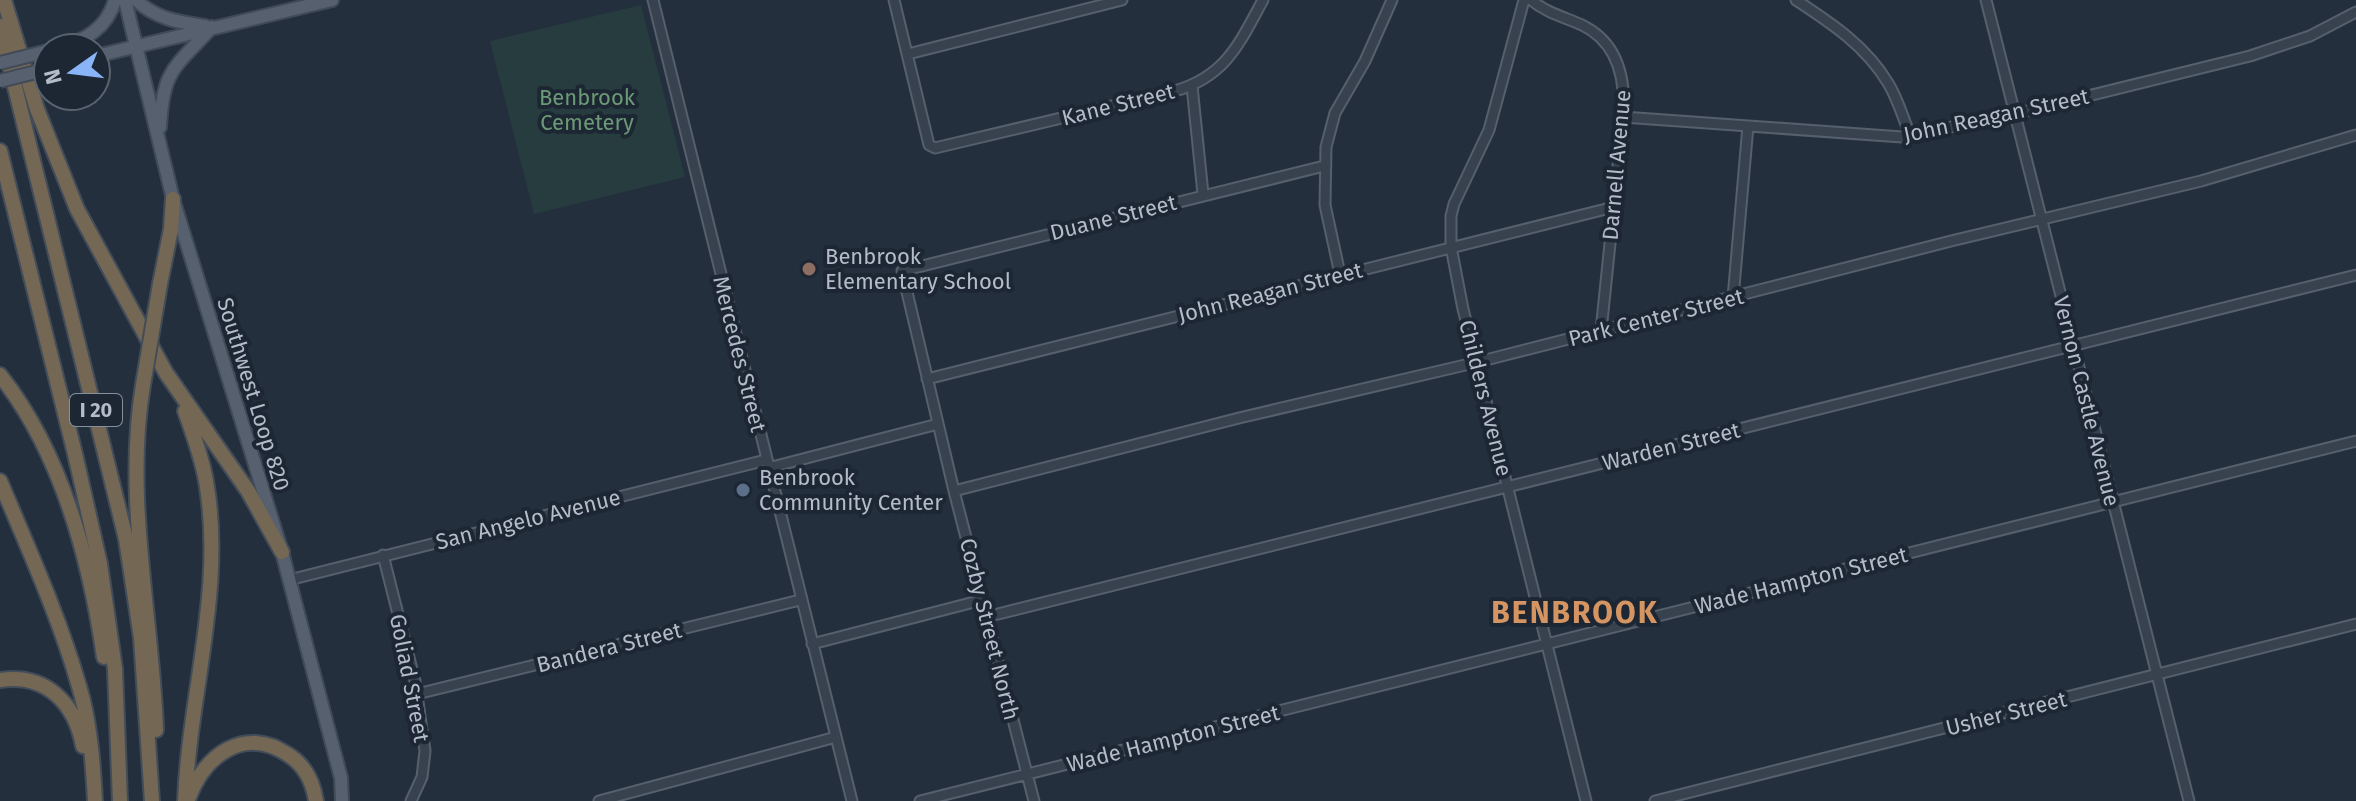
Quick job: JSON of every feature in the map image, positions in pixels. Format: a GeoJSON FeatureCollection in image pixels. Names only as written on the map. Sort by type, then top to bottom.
{"type":"FeatureCollection","features":[{"type":"Feature","properties":{"kind":"highway"},"geometry":{"type":"LineString","coordinates":[[4,0],[37,109],[77,209],[176,389],[248,491],[282,552]]}},
{"type":"Feature","properties":{"kind":"highway","name":"I 20"},"geometry":{"type":"LineString","coordinates":[[0,26],[123,524],[141,638],[153,801]]}},
{"type":"Feature","properties":{"kind":"highway","name":"I 20"},"geometry":{"type":"LineString","coordinates":[[0,151],[100,564],[115,669],[120,801]]}},
{"type":"Feature","properties":{"kind":"highway"},"geometry":{"type":"LineString","coordinates":[[153,801],[159,792],[154,666],[135,480],[138,416],[171,229],[173,199]]}},
{"type":"Feature","properties":{"kind":"highway"},"geometry":{"type":"LineString","coordinates":[[2,377],[40,440],[62,488],[75,528],[101,640],[109,733],[119,755]]}},
{"type":"Feature","properties":{"kind":"highway"},"geometry":{"type":"LineString","coordinates":[[176,389],[206,479],[211,543],[210,587],[190,734],[186,801]]}},
{"type":"Feature","properties":{"kind":"highway"},"geometry":{"type":"LineString","coordinates":[[0,481],[80,687],[88,728],[94,797]]}},
{"type":"Feature","properties":{"kind":"highway"},"geometry":{"type":"LineString","coordinates":[[0,680],[28,679],[52,691],[63,701],[81,736],[94,797]]}},
{"type":"Feature","properties":{"kind":"highway"},"geometry":{"type":"LineString","coordinates":[[186,801],[196,777],[224,751],[242,744],[260,742],[277,747],[294,758],[306,773],[316,801]]}},
{"type":"Feature","properties":{"kind":"main road"},"geometry":{"type":"LineString","coordinates":[[95,32],[111,13],[115,0]]}},
{"type":"Feature","properties":{"kind":"main road","name":"Southwest Loop 820"},"geometry":{"type":"LineString","coordinates":[[125,0],[173,199],[282,552],[341,778],[342,801]]}},
{"type":"Feature","properties":{"kind":"main road"},"geometry":{"type":"LineString","coordinates":[[136,0],[162,17],[212,27]]}},
{"type":"Feature","properties":{"kind":"main road"},"geometry":{"type":"LineString","coordinates":[[112,52],[332,0]]}},
{"type":"Feature","properties":{"kind":"main road"},"geometry":{"type":"LineString","coordinates":[[160,142],[163,92],[169,74],[212,27]]}},
{"type":"Feature","properties":{"kind":"main road"},"geometry":{"type":"LineString","coordinates":[[0,63],[32,55]]}},
{"type":"Feature","properties":{"kind":"main road"},"geometry":{"type":"LineString","coordinates":[[0,81],[32,73]]}},
{"type":"Feature","properties":{"kind":"street","name":"Mercedes Street"},"geometry":{"type":"LineString","coordinates":[[653,0],[852,801]]}},
{"type":"Feature","properties":{"kind":"street"},"geometry":{"type":"LineString","coordinates":[[894,0],[908,54],[1122,0]]}},
{"type":"Feature","properties":{"kind":"street","name":"Kane Street"},"geometry":{"type":"LineString","coordinates":[[908,54],[929,145],[933,148],[1192,86],[1211,76],[1229,56],[1263,0]]}},
{"type":"Feature","properties":{"kind":"street"},"geometry":{"type":"LineString","coordinates":[[1340,274],[1325,205],[1324,166],[1335,113],[1365,61],[1392,0]]}},
{"type":"Feature","properties":{"kind":"street","name":"Childers Avenue"},"geometry":{"type":"LineString","coordinates":[[1524,0],[1489,130],[1454,204],[1450,226],[1451,247],[1507,487],[1586,801]]}},
{"type":"Feature","properties":{"kind":"street","name":"Darnell Avenue"},"geometry":{"type":"LineString","coordinates":[[1531,0],[1560,18],[1596,33],[1607,43],[1622,76],[1625,94],[1601,331]]}},
{"type":"Feature","properties":{"kind":"street"},"geometry":{"type":"LineString","coordinates":[[1798,0],[1846,35],[1871,59],[1892,92],[1910,135]]}},
{"type":"Feature","properties":{"kind":"street","name":"Vernon Castle Avenue"},"geometry":{"type":"LineString","coordinates":[[1986,0],[2189,801]]}},
{"type":"Feature","properties":{"kind":"street","name":"John Reagan Street"},"geometry":{"type":"LineString","coordinates":[[1623,117],[1879,137],[1910,135],[2015,114],[2250,56],[2310,36],[2356,12]]}},
{"type":"Feature","properties":{"kind":"street"},"geometry":{"type":"LineString","coordinates":[[1192,86],[1203,194]]}},
{"type":"Feature","properties":{"kind":"street"},"geometry":{"type":"LineString","coordinates":[[1733,298],[1748,126]]}},
{"type":"Feature","properties":{"kind":"street","name":"Park Center Street"},"geometry":{"type":"LineString","coordinates":[[954,491],[2253,168],[2356,135]]}},
{"type":"Feature","properties":{"kind":"street","name":"Duane Street"},"geometry":{"type":"LineString","coordinates":[[902,271],[1324,166]]}},
{"type":"Feature","properties":{"kind":"street","name":"John Reagan Street"},"geometry":{"type":"LineString","coordinates":[[927,379],[1614,207]]}},
{"type":"Feature","properties":{"kind":"street","name":"Cozby Street North"},"geometry":{"type":"LineString","coordinates":[[902,271],[954,491],[1034,801]]}},
{"type":"Feature","properties":{"kind":"street","name":"Warden Street"},"geometry":{"type":"LineString","coordinates":[[986,617],[2356,275]]}},
{"type":"Feature","properties":{"kind":"street"},"geometry":{"type":"LineString","coordinates":[[767,464],[938,424]]}},
{"type":"Feature","properties":{"kind":"street","name":"Wade Hampton Street"},"geometry":{"type":"LineString","coordinates":[[920,801],[2356,441]]}},
{"type":"Feature","properties":{"kind":"street","name":"San Angelo Avenue"},"geometry":{"type":"LineString","coordinates":[[289,580],[767,464]]}},
{"type":"Feature","properties":{"kind":"street","name":"Goliad Street"},"geometry":{"type":"LineString","coordinates":[[383,555],[417,694],[425,751],[422,777],[411,801]]}},
{"type":"Feature","properties":{"kind":"street","name":"Bandera Street"},"geometry":{"type":"LineString","coordinates":[[417,694],[800,600]]}},
{"type":"Feature","properties":{"kind":"street"},"geometry":{"type":"LineString","coordinates":[[812,644],[982,600]]}},
{"type":"Feature","properties":{"kind":"street","name":"Usher Street"},"geometry":{"type":"LineString","coordinates":[[1655,801],[2356,624]]}},
{"type":"Feature","properties":{"kind":"street"},"geometry":{"type":"LineString","coordinates":[[599,801],[836,737]]}},
{"type":"Feature","properties":{"kind":"green space","name":"Benbrook Cemetery"},"geometry":{"type":"Polygon","coordinates":[[[641,5],[685,177],[534,214],[490,41],[641,5]]]}},
{"type":"Feature","properties":{"kind":"place","name":"Benbrook Elementary School"},"geometry":{"type":"Point","coordinates":[809,269]}},
{"type":"Feature","properties":{"kind":"place","name":"Benbrook Community Center"},"geometry":{"type":"Point","coordinates":[743,490]}},
{"type":"Feature","properties":{"kind":"district","name":"BENBROOK"},"geometry":{"type":"Point","coordinates":[1575,613]}}]}
